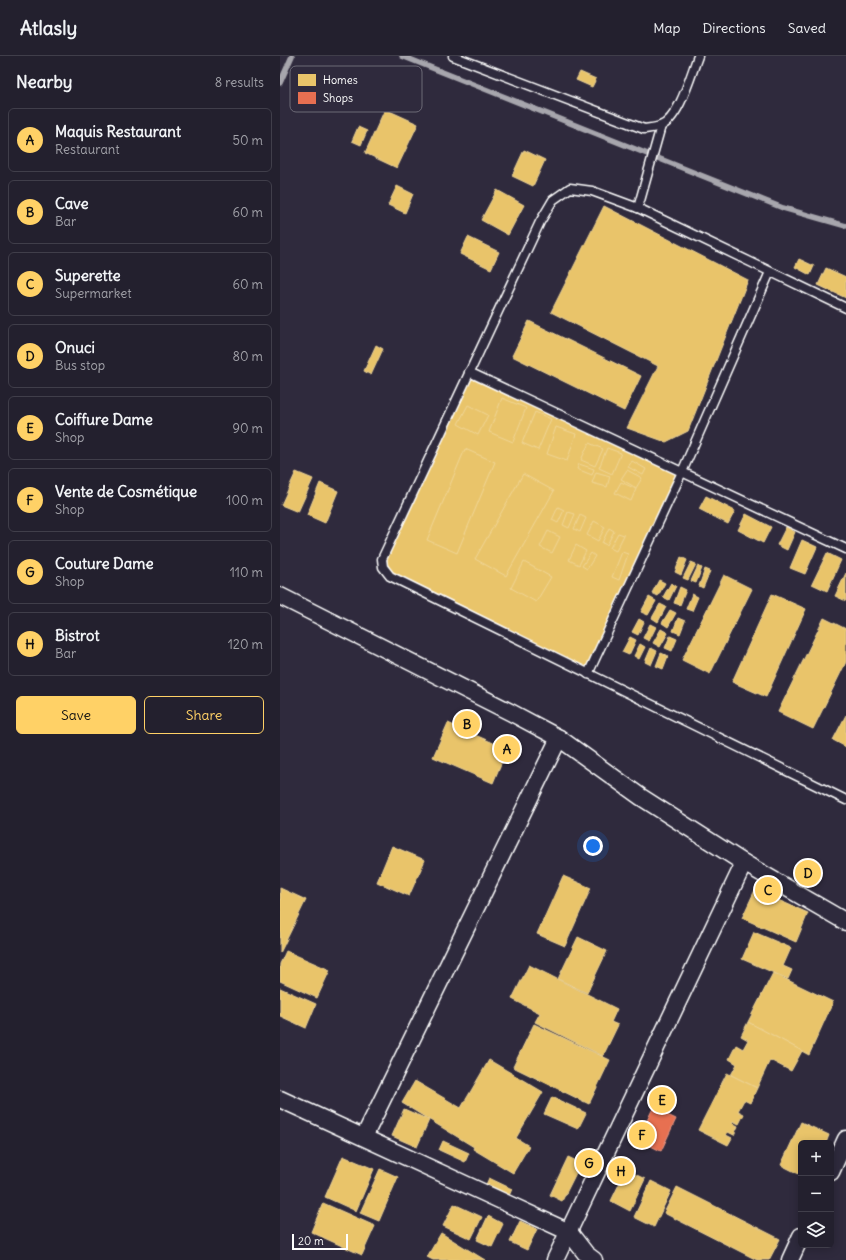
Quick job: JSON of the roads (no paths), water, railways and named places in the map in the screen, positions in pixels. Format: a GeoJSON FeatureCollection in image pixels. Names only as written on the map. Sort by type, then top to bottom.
{"type":"FeatureCollection","features":[{"type":"Feature","properties":{"kind":"street"},"geometry":{"type":"LineString","coordinates":[[280,596],[559,738],[641,797],[744,863],[846,922]]}},
{"type":"Feature","properties":{"kind":"street"},"geometry":{"type":"LineString","coordinates":[[364,1137],[559,738]]}},
{"type":"Feature","properties":{"kind":"street"},"geometry":{"type":"LineString","coordinates":[[555,1260],[744,863]]}},
{"type":"Feature","properties":{"kind":"street"},"geometry":{"type":"LineString","coordinates":[[280,1099],[569,1232],[586,1254],[594,1260]]}},
{"type":"Feature","properties":{"kind":"street"},"geometry":{"type":"LineString","coordinates":[[834,1165],[846,1139]]}},
{"type":"Feature","properties":{"kind":"street"},"geometry":{"type":"LineString","coordinates":[[790,1260],[798,1243]]}},
{"type":"Feature","properties":{"kind":"lane"},"geometry":{"type":"LineString","coordinates":[[454,56],[644,129],[661,126],[674,115],[682,101],[698,56]]}},
{"type":"Feature","properties":{"kind":"lane"},"geometry":{"type":"LineString","coordinates":[[638,208],[661,126]]}},
{"type":"Feature","properties":{"kind":"lane"},"geometry":{"type":"LineString","coordinates":[[846,308],[638,208],[592,191],[570,188],[553,200],[540,222],[382,559],[383,567],[390,576],[846,800]]}},
{"type":"Feature","properties":{"kind":"lane"},"geometry":{"type":"LineString","coordinates":[[588,674],[682,472],[770,272]]}},
{"type":"Feature","properties":{"kind":"lane"},"geometry":{"type":"LineString","coordinates":[[469,372],[846,549]]}},
{"type":"Feature","properties":{"kind":"waterway"},"geometry":{"type":"LineString","coordinates":[[280,83],[292,56]]}},
{"type":"Feature","properties":{"kind":"waterway"},"geometry":{"type":"LineString","coordinates":[[402,56],[783,208],[846,226]]}},
{"type":"Feature","properties":{"kind":"place","name":"Cave"},"geometry":{"type":"Point","coordinates":[467,724]}},
{"type":"Feature","properties":{"kind":"place","name":"Maquis Restaurant"},"geometry":{"type":"Point","coordinates":[507,749]}},
{"type":"Feature","properties":{"kind":"place","name":"Onuci"},"geometry":{"type":"Point","coordinates":[808,873]}},
{"type":"Feature","properties":{"kind":"place","name":"Superette"},"geometry":{"type":"Point","coordinates":[768,890]}},
{"type":"Feature","properties":{"kind":"place","name":"Coiffure Dame"},"geometry":{"type":"Point","coordinates":[662,1100]}},
{"type":"Feature","properties":{"kind":"place","name":"Vente de Cosmétique"},"geometry":{"type":"Point","coordinates":[642,1135]}},
{"type":"Feature","properties":{"kind":"place","name":"Couture Dame"},"geometry":{"type":"Point","coordinates":[589,1163]}},
{"type":"Feature","properties":{"kind":"place","name":"Bistrot"},"geometry":{"type":"Point","coordinates":[621,1171]}}]}
